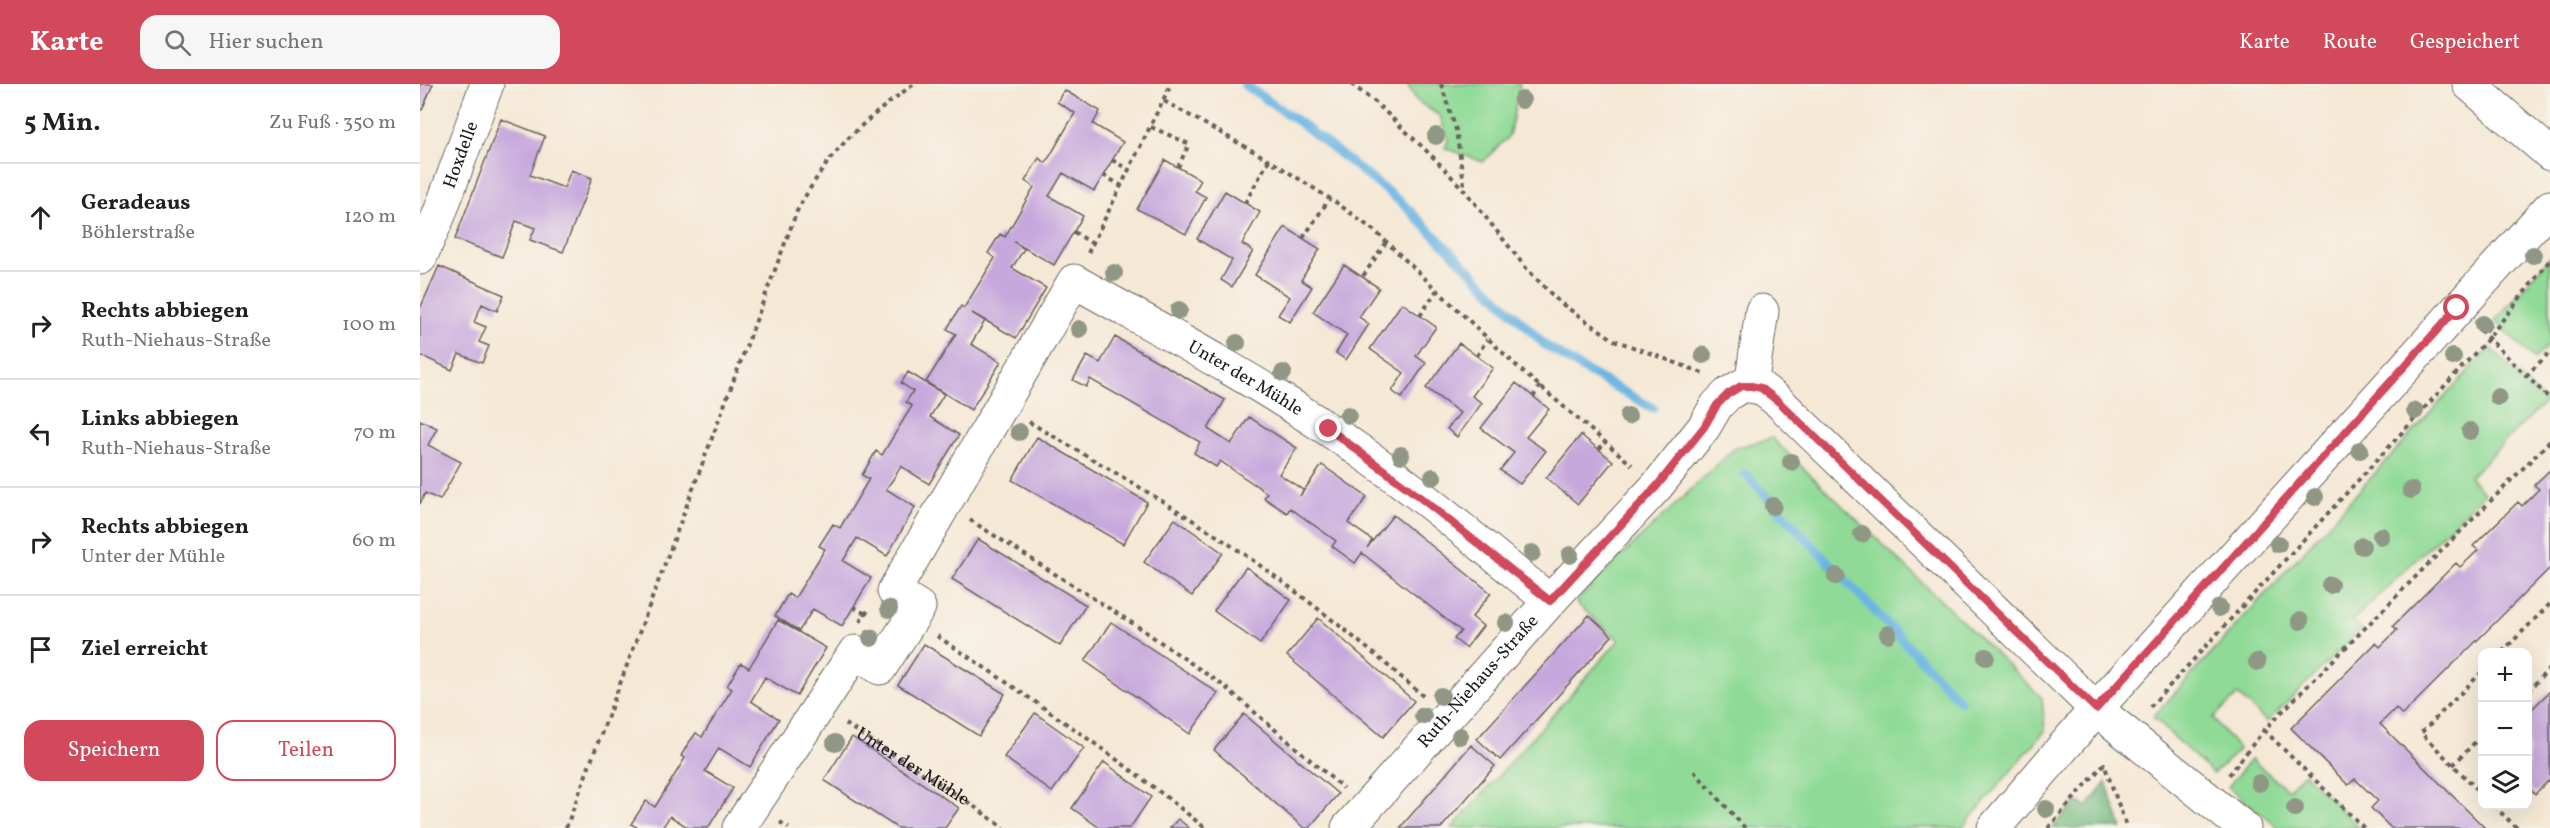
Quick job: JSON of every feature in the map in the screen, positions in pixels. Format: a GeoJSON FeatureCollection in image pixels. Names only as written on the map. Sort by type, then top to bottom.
{"type":"FeatureCollection","features":[{"type":"Feature","properties":{"kind":"street","name":"Hoxdelle"},"geometry":{"type":"LineString","coordinates":[[420,258],[439,215],[487,84]]}},
{"type":"Feature","properties":{"kind":"street"},"geometry":{"type":"LineString","coordinates":[[2469,84],[2550,154]]}},
{"type":"Feature","properties":{"kind":"street"},"geometry":{"type":"LineString","coordinates":[[1994,828],[2096,709],[2550,207]]}},
{"type":"Feature","properties":{"kind":"street"},"geometry":{"type":"LineString","coordinates":[[739,828],[855,652],[880,668],[919,607],[894,591],[1074,281]]}},
{"type":"Feature","properties":{"kind":"street","name":"Unter der Mühle"},"geometry":{"type":"LineString","coordinates":[[1074,281],[1272,392],[1329,429],[1417,495],[1550,601]]}},
{"type":"Feature","properties":{"kind":"street"},"geometry":{"type":"LineString","coordinates":[[1762,311],[1739,390],[1761,388],[1779,402],[2096,709],[2244,828]]}},
{"type":"Feature","properties":{"kind":"street","name":"Ruth-Niehaus-Straße"},"geometry":{"type":"LineString","coordinates":[[1357,818],[1550,601],[1657,486],[1704,427],[1717,405],[1739,390]]}},
{"type":"Feature","properties":{"kind":"path"},"geometry":{"type":"LineString","coordinates":[[566,828],[797,211],[814,180],[835,150],[871,116],[914,84]]}},
{"type":"Feature","properties":{"kind":"path"},"geometry":{"type":"LineString","coordinates":[[1074,281],[1171,84]]}},
{"type":"Feature","properties":{"kind":"path"},"geometry":{"type":"LineString","coordinates":[[1351,84],[1374,101],[1434,158],[1465,191],[1526,268],[1559,302],[1614,340],[1699,370],[1739,390]]}},
{"type":"Feature","properties":{"kind":"path"},"geometry":{"type":"LineString","coordinates":[[1442,84],[1456,130],[1465,191]]}},
{"type":"Feature","properties":{"kind":"path"},"geometry":{"type":"LineString","coordinates":[[1164,101],[1269,159],[1330,198],[1386,241],[1487,339],[1657,486]]}},
{"type":"Feature","properties":{"kind":"path"},"geometry":{"type":"LineString","coordinates":[[1151,127],[1189,144],[1178,167]]}},
{"type":"Feature","properties":{"kind":"path"},"geometry":{"type":"LineString","coordinates":[[1112,159],[1129,170]]}},
{"type":"Feature","properties":{"kind":"path"},"geometry":{"type":"LineString","coordinates":[[1245,203],[1269,159]]}},
{"type":"Feature","properties":{"kind":"path"},"geometry":{"type":"LineString","coordinates":[[1103,175],[1122,186]]}},
{"type":"Feature","properties":{"kind":"path"},"geometry":{"type":"LineString","coordinates":[[1303,238],[1330,198]]}},
{"type":"Feature","properties":{"kind":"path"},"geometry":{"type":"LineString","coordinates":[[1074,232],[1093,243]]}},
{"type":"Feature","properties":{"kind":"path"},"geometry":{"type":"LineString","coordinates":[[1363,276],[1386,241]]}},
{"type":"Feature","properties":{"kind":"path"},"geometry":{"type":"LineString","coordinates":[[2150,707],[2488,339],[2550,260]]}},
{"type":"Feature","properties":{"kind":"path"},"geometry":{"type":"LineString","coordinates":[[1420,316],[1437,290]]}},
{"type":"Feature","properties":{"kind":"path"},"geometry":{"type":"LineString","coordinates":[[2457,308],[2550,399]]}},
{"type":"Feature","properties":{"kind":"path"},"geometry":{"type":"LineString","coordinates":[[1477,356],[1487,339]]}},
{"type":"Feature","properties":{"kind":"path"},"geometry":{"type":"LineString","coordinates":[[2526,376],[2550,352]]}},
{"type":"Feature","properties":{"kind":"path"},"geometry":{"type":"LineString","coordinates":[[1533,397],[1540,386]]}},
{"type":"Feature","properties":{"kind":"path"},"geometry":{"type":"LineString","coordinates":[[1002,406],[1168,504],[1239,551],[1322,611],[1447,716]]}},
{"type":"Feature","properties":{"kind":"path"},"geometry":{"type":"LineString","coordinates":[[2210,800],[2264,730],[2550,441]]}},
{"type":"Feature","properties":{"kind":"path"},"geometry":{"type":"LineString","coordinates":[[1599,449],[1605,442]]}},
{"type":"Feature","properties":{"kind":"path"},"geometry":{"type":"LineString","coordinates":[[944,504],[1041,563],[1224,686],[1357,818]]}},
{"type":"Feature","properties":{"kind":"path"},"geometry":{"type":"LineString","coordinates":[[855,652],[845,646],[884,585],[894,591]]}},
{"type":"Feature","properties":{"kind":"path"},"geometry":{"type":"LineString","coordinates":[[2506,648],[2550,604]]}},
{"type":"Feature","properties":{"kind":"path"},"geometry":{"type":"LineString","coordinates":[[853,607],[866,614]]}},
{"type":"Feature","properties":{"kind":"path"},"geometry":{"type":"LineString","coordinates":[[911,620],[1041,705],[1164,794],[1205,828]]}},
{"type":"Feature","properties":{"kind":"path"},"geometry":{"type":"LineString","coordinates":[[2532,687],[2550,668]]}},
{"type":"Feature","properties":{"kind":"path"},"geometry":{"type":"LineString","coordinates":[[2478,676],[2421,733],[2478,790]]}},
{"type":"Feature","properties":{"kind":"path","name":"Unter der Mühle"},"geometry":{"type":"LineString","coordinates":[[819,707],[962,798],[1004,828]]}},
{"type":"Feature","properties":{"kind":"path"},"geometry":{"type":"LineString","coordinates":[[2264,730],[2364,828]]}},
{"type":"Feature","properties":{"kind":"path"},"geometry":{"type":"LineString","coordinates":[[2453,765],[2478,739]]}},
{"type":"Feature","properties":{"kind":"path"},"geometry":{"type":"LineString","coordinates":[[2048,828],[2104,764],[2127,828]]}},
{"type":"Feature","properties":{"kind":"path"},"geometry":{"type":"LineString","coordinates":[[1694,771],[1745,828]]}},
{"type":"Feature","properties":{"kind":"path"},"geometry":{"type":"LineString","coordinates":[[2498,810],[2517,828]]}},
{"type":"Feature","properties":{"kind":"green space"},"geometry":{"type":"Polygon","coordinates":[[[1407,84],[1520,84],[1509,136],[1483,162],[1445,148],[1448,140],[1440,116],[1417,101],[1407,84]]]}},
{"type":"Feature","properties":{"kind":"green space"},"geometry":{"type":"Polygon","coordinates":[[[2550,257],[2550,344],[2534,359],[2495,321],[2550,257]]]}},
{"type":"Feature","properties":{"kind":"green space"},"geometry":{"type":"Polygon","coordinates":[[[2490,347],[2545,402],[2469,477],[2485,493],[2353,620],[2361,629],[2267,722],[2238,695],[2213,718],[2239,750],[2213,774],[2153,717],[2490,347]]]}},
{"type":"Feature","properties":{"kind":"green space"},"geometry":{"type":"Polygon","coordinates":[[[1772,438],[2042,698],[2045,731],[1962,828],[1452,828],[1619,640],[1576,603],[1597,579],[1735,448],[1772,438]]]}},
{"type":"Feature","properties":{"kind":"green space"},"geometry":{"type":"Polygon","coordinates":[[[2251,759],[2288,790],[2304,773],[2359,828],[2279,828],[2228,787],[2251,759]]]}},
{"type":"Feature","properties":{"kind":"green space"},"geometry":{"type":"Polygon","coordinates":[[[2106,782],[2122,828],[2052,828],[2077,801],[2087,807],[2106,782]]]}},
{"type":"Feature","properties":{"kind":"building"},"geometry":{"type":"Polygon","coordinates":[[[420,84],[433,84],[422,110],[420,109],[420,84]]]}},
{"type":"Feature","properties":{"kind":"building"},"geometry":{"type":"Polygon","coordinates":[[[1064,90],[1100,111],[1093,124],[1123,142],[1094,191],[1063,173],[1049,196],[1083,216],[1054,265],[1014,242],[1024,249],[1012,268],[1046,288],[1016,338],[972,313],[985,321],[971,344],[1001,362],[971,410],[926,382],[956,334],[947,329],[961,306],[964,308],[995,258],[988,253],[1000,234],[1005,237],[1034,187],[1025,181],[1039,158],[1046,163],[1075,113],[1057,102],[1064,90]]]}},
{"type":"Feature","properties":{"kind":"building"},"geometry":{"type":"Polygon","coordinates":[[[501,119],[545,136],[530,175],[564,188],[571,170],[592,178],[563,252],[530,240],[535,228],[516,221],[502,257],[455,239],[501,119]]]}},
{"type":"Feature","properties":{"kind":"building"},"geometry":{"type":"Polygon","coordinates":[[[1165,160],[1201,180],[1195,191],[1206,197],[1186,234],[1137,209],[1165,160]]]}},
{"type":"Feature","properties":{"kind":"building"},"geometry":{"type":"Polygon","coordinates":[[[1225,191],[1260,212],[1242,244],[1253,251],[1232,287],[1221,280],[1232,260],[1197,239],[1225,191]]]}},
{"type":"Feature","properties":{"kind":"building"},"geometry":{"type":"Polygon","coordinates":[[[1285,227],[1320,249],[1301,280],[1312,287],[1290,322],[1278,315],[1290,297],[1255,275],[1285,227]]]}},
{"type":"Feature","properties":{"kind":"building"},"geometry":{"type":"Polygon","coordinates":[[[1344,265],[1379,288],[1359,317],[1369,324],[1346,360],[1336,353],[1347,335],[1313,312],[1344,265]]]}},
{"type":"Feature","properties":{"kind":"building"},"geometry":{"type":"Polygon","coordinates":[[[439,266],[504,295],[497,311],[482,304],[474,322],[486,327],[479,342],[489,346],[482,363],[459,354],[452,370],[420,355],[420,309],[439,266]]]}},
{"type":"Feature","properties":{"kind":"building"},"geometry":{"type":"Polygon","coordinates":[[[1402,303],[1436,327],[1416,356],[1426,363],[1402,398],[1392,391],[1404,373],[1370,349],[1402,303]]]}},
{"type":"Feature","properties":{"kind":"building"},"geometry":{"type":"Polygon","coordinates":[[[1115,337],[1225,400],[1208,429],[1231,444],[1249,417],[1297,448],[1279,474],[1303,490],[1300,496],[1322,465],[1367,497],[1348,523],[1372,540],[1367,548],[1393,515],[1491,593],[1472,617],[1483,626],[1466,648],[1454,639],[1461,631],[1362,553],[1355,563],[1332,546],[1336,541],[1290,508],[1287,513],[1264,498],[1267,493],[1220,461],[1216,467],[1194,453],[1200,442],[1090,379],[1086,387],[1073,380],[1087,356],[1100,363],[1115,337]]]}},
{"type":"Feature","properties":{"kind":"building"},"geometry":{"type":"Polygon","coordinates":[[[1459,343],[1493,368],[1472,396],[1482,403],[1457,437],[1447,429],[1460,413],[1426,388],[1459,343]]]}},
{"type":"Feature","properties":{"kind":"building"},"geometry":{"type":"Polygon","coordinates":[[[908,372],[944,394],[930,417],[959,435],[929,484],[901,466],[886,489],[915,507],[887,556],[857,538],[843,561],[871,578],[842,626],[813,609],[799,631],[775,616],[788,594],[795,598],[825,549],[819,546],[833,524],[840,528],[869,479],[862,475],[876,451],[882,455],[912,406],[906,402],[913,391],[901,383],[908,372]]]}},
{"type":"Feature","properties":{"kind":"building"},"geometry":{"type":"Polygon","coordinates":[[[1516,383],[1549,409],[1526,437],[1546,451],[1520,484],[1500,470],[1514,453],[1481,428],[1516,383]]]}},
{"type":"Feature","properties":{"kind":"building"},"geometry":{"type":"Polygon","coordinates":[[[420,420],[437,428],[428,445],[461,462],[440,500],[425,493],[420,504],[420,420]]]}},
{"type":"Feature","properties":{"kind":"building"},"geometry":{"type":"Polygon","coordinates":[[[1581,435],[1613,461],[1578,504],[1546,478],[1581,435]]]}},
{"type":"Feature","properties":{"kind":"building"},"geometry":{"type":"Polygon","coordinates":[[[1037,437],[1147,502],[1123,544],[1012,480],[1037,437]]]}},
{"type":"Feature","properties":{"kind":"building"},"geometry":{"type":"Polygon","coordinates":[[[2550,470],[2550,568],[2402,715],[2396,708],[2380,724],[2485,828],[2391,828],[2371,808],[2378,801],[2355,779],[2348,785],[2291,728],[2376,643],[2380,647],[2397,630],[2393,626],[2456,563],[2460,567],[2469,559],[2478,550],[2473,546],[2518,502],[2522,506],[2539,489],[2534,485],[2550,470]]]}},
{"type":"Feature","properties":{"kind":"building"},"geometry":{"type":"Polygon","coordinates":[[[1175,519],[1223,553],[1192,596],[1144,562],[1175,519]]]}},
{"type":"Feature","properties":{"kind":"building"},"geometry":{"type":"Polygon","coordinates":[[[978,539],[1086,605],[1060,646],[952,579],[978,539]]]}},
{"type":"Feature","properties":{"kind":"building"},"geometry":{"type":"Polygon","coordinates":[[[1246,567],[1291,600],[1260,644],[1214,611],[1246,567]]]}},
{"type":"Feature","properties":{"kind":"building"},"geometry":{"type":"Polygon","coordinates":[[[1589,615],[1612,636],[1500,760],[1477,739],[1589,615]]]}},
{"type":"Feature","properties":{"kind":"building"},"geometry":{"type":"Polygon","coordinates":[[[1318,618],[1414,701],[1383,737],[1287,656],[1318,618]]]}},
{"type":"Feature","properties":{"kind":"building"},"geometry":{"type":"Polygon","coordinates":[[[778,620],[826,648],[797,696],[765,677],[751,701],[779,719],[750,767],[719,748],[705,771],[733,788],[708,828],[689,828],[670,816],[662,828],[638,828],[631,824],[646,801],[655,807],[685,758],[681,756],[688,744],[696,733],[702,737],[732,689],[727,686],[741,663],[749,668],[778,620]]]}},
{"type":"Feature","properties":{"kind":"building"},"geometry":{"type":"Polygon","coordinates":[[[1111,622],[1218,693],[1190,734],[1085,661],[1111,622]]]}},
{"type":"Feature","properties":{"kind":"building"},"geometry":{"type":"Polygon","coordinates":[[[924,644],[1005,694],[979,736],[898,685],[924,644]]]}},
{"type":"Feature","properties":{"kind":"building"},"geometry":{"type":"Polygon","coordinates":[[[2550,691],[2550,779],[2535,794],[2532,791],[2532,709],[2550,691]]]}},
{"type":"Feature","properties":{"kind":"building"},"geometry":{"type":"Polygon","coordinates":[[[1035,713],[1084,748],[1052,792],[1004,757],[1035,713]]]}},
{"type":"Feature","properties":{"kind":"building"},"geometry":{"type":"Polygon","coordinates":[[[1244,714],[1338,794],[1309,828],[1304,828],[1214,750],[1244,714]]]}},
{"type":"Feature","properties":{"kind":"building"},"geometry":{"type":"Polygon","coordinates":[[[852,737],[959,808],[945,828],[897,828],[824,780],[852,737]]]}},
{"type":"Feature","properties":{"kind":"building"},"geometry":{"type":"Polygon","coordinates":[[[1471,745],[1495,766],[1441,828],[1400,828],[1471,745]]]}},
{"type":"Feature","properties":{"kind":"building"},"geometry":{"type":"Polygon","coordinates":[[[1104,762],[1151,797],[1130,828],[1100,828],[1072,808],[1104,762]]]}},
{"type":"Feature","properties":{"kind":"building"},"geometry":{"type":"Polygon","coordinates":[[[1178,819],[1182,822],[1189,828],[1170,828],[1178,819]]]}},
{"type":"Feature","properties":{"kind":"waterway"},"geometry":{"type":"LineString","coordinates":[[1244,84],[1303,125],[1402,203],[1545,345],[1584,370],[1653,408]]}},
{"type":"Feature","properties":{"kind":"waterway"},"geometry":{"type":"LineString","coordinates":[[1745,474],[1960,701]]}},
{"type":"Feature","properties":{"kind":"route"},"geometry":{"type":"LineString","coordinates":[[1329,429],[1417,495],[1550,601],[1657,486],[1704,427],[1717,405],[1741,386],[1761,388],[1779,402],[2096,709],[2457,308]]}}]}
